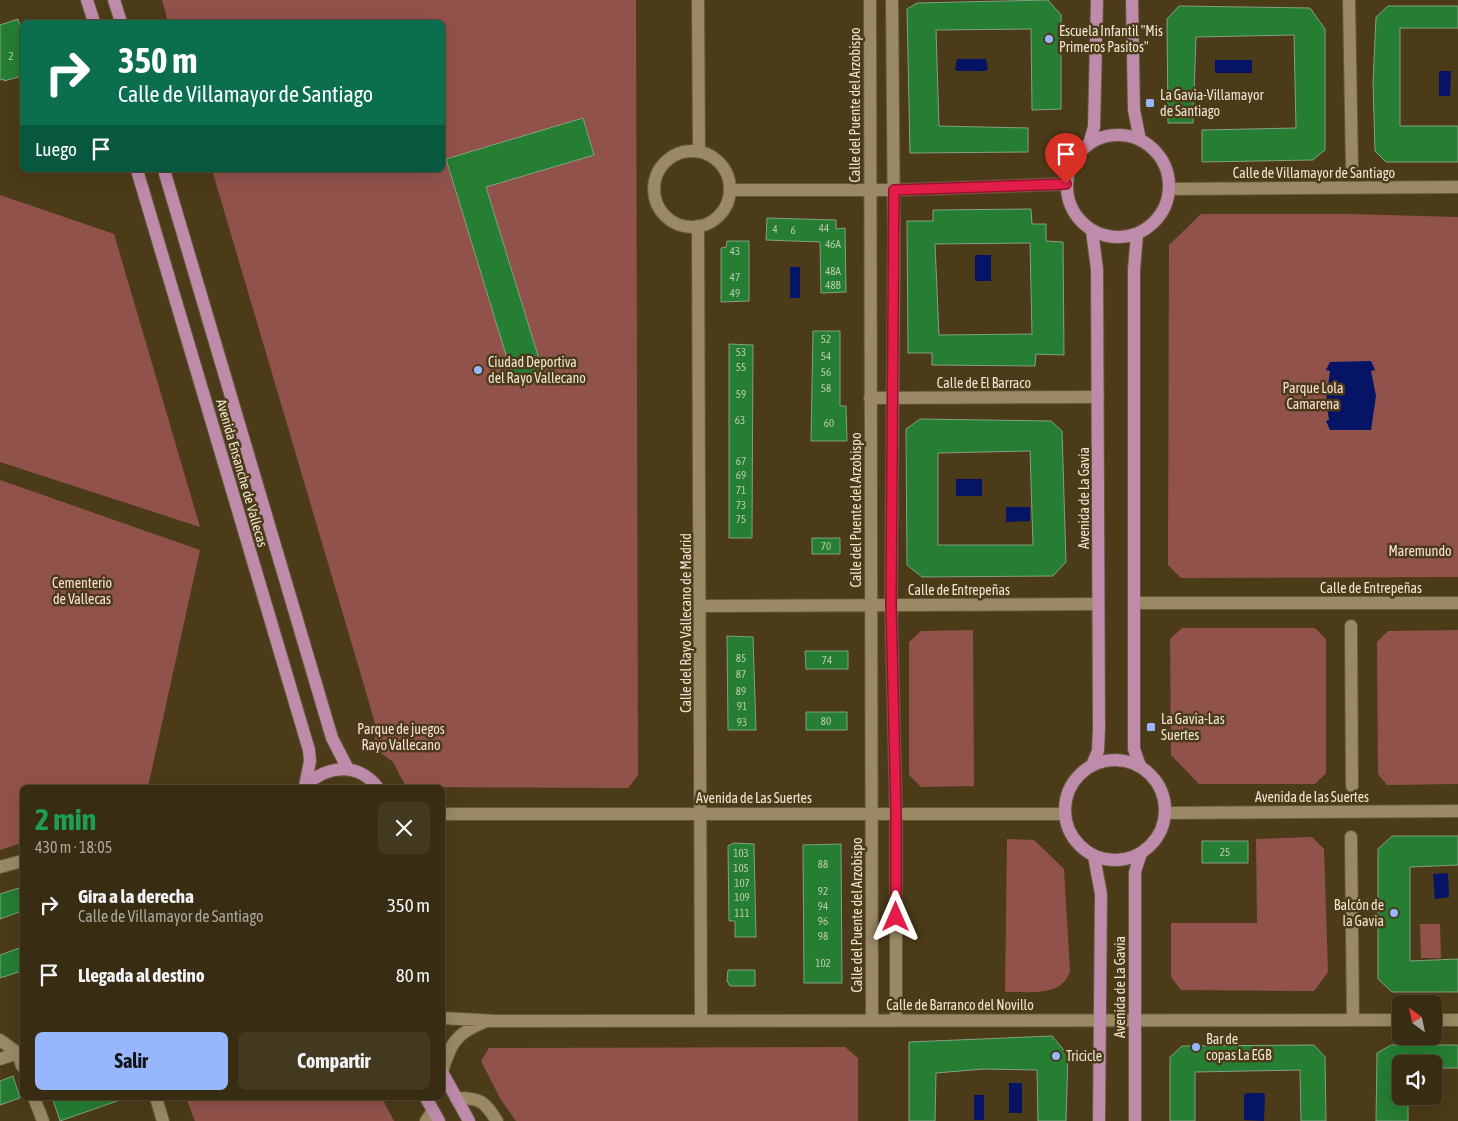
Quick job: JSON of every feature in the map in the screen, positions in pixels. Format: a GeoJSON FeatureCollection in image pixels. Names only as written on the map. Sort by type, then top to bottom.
{"type":"FeatureCollection","features":[{"type":"Feature","properties":{"kind":"main road"},"geometry":{"type":"LineString","coordinates":[[87,0],[93,20]]}},
{"type":"Feature","properties":{"kind":"main road"},"geometry":{"type":"LineString","coordinates":[[114,0],[120,20]]}},
{"type":"Feature","properties":{"kind":"main road"},"geometry":{"type":"LineString","coordinates":[[1089,144],[1105,137],[1123,135],[1140,140],[1152,148],[1162,160],[1168,174],[1169,189],[1165,208],[1153,224],[1137,234],[1122,238],[1107,237],[1092,231],[1078,219],[1069,203],[1066,184],[1074,162],[1089,144],[1094,127],[1097,0]]}},
{"type":"Feature","properties":{"kind":"main road"},"geometry":{"type":"LineString","coordinates":[[1132,0],[1134,110],[1140,140]]}},
{"type":"Feature","properties":{"kind":"main road","name":"Avenida Ensanche de Vallecas"},"geometry":{"type":"LineString","coordinates":[[138,172],[309,750],[310,761],[305,785]]}},
{"type":"Feature","properties":{"kind":"main road","name":"Avenida Ensanche de Vallecas"},"geometry":{"type":"LineString","coordinates":[[165,172],[332,738],[348,769],[332,769],[317,775],[307,785]]}},
{"type":"Feature","properties":{"kind":"main road","name":"Avenida de La Gavia"},"geometry":{"type":"LineString","coordinates":[[1092,231],[1097,269],[1099,728],[1098,751],[1092,765]]}},
{"type":"Feature","properties":{"kind":"main road"},"geometry":{"type":"LineString","coordinates":[[1137,234],[1134,270],[1134,749],[1140,766]]}},
{"type":"Feature","properties":{"kind":"main road"},"geometry":{"type":"LineString","coordinates":[[1106,760],[1124,760],[1140,766],[1159,785],[1165,801],[1166,813],[1162,830],[1154,842],[1141,853],[1129,858],[1111,860],[1094,856],[1074,840],[1067,824],[1065,814],[1066,801],[1071,785],[1078,775],[1092,765],[1106,760]]}},
{"type":"Feature","properties":{"kind":"main road"},"geometry":{"type":"LineString","coordinates":[[348,769],[361,773],[375,785]]}},
{"type":"Feature","properties":{"kind":"main road","name":"Avenida de La Gavia"},"geometry":{"type":"LineString","coordinates":[[1135,1121],[1135,872],[1141,853]]}},
{"type":"Feature","properties":{"kind":"main road","name":"Avenida de La Gavia"},"geometry":{"type":"LineString","coordinates":[[1094,856],[1101,894],[1099,1121]]}},
{"type":"Feature","properties":{"kind":"main road"},"geometry":{"type":"LineString","coordinates":[[445,1078],[469,1121]]}},
{"type":"Feature","properties":{"kind":"main road"},"geometry":{"type":"LineString","coordinates":[[427,1100],[433,1118]]}},
{"type":"Feature","properties":{"kind":"street"},"geometry":{"type":"LineString","coordinates":[[698,0],[699,151]]}},
{"type":"Feature","properties":{"kind":"street","name":"Calle del Puente del Arzobispo"},"geometry":{"type":"LineString","coordinates":[[870,0],[872,1020]]}},
{"type":"Feature","properties":{"kind":"street"},"geometry":{"type":"LineString","coordinates":[[892,0],[894,190],[891,605],[896,812],[896,1020]]}},
{"type":"Feature","properties":{"kind":"street","name":"Calle de Villamayor de Santiago"},"geometry":{"type":"LineString","coordinates":[[1349,0],[1352,168]]}},
{"type":"Feature","properties":{"kind":"street"},"geometry":{"type":"LineString","coordinates":[[699,151],[709,154],[722,164],[730,179],[731,190],[729,201],[723,212],[715,220],[698,226],[680,225],[669,220],[661,211],[656,200],[654,187],[656,177],[668,159],[683,152],[699,151]]}},
{"type":"Feature","properties":{"kind":"street"},"geometry":{"type":"LineString","coordinates":[[731,190],[894,190],[1066,184]]}},
{"type":"Feature","properties":{"kind":"street","name":"Calle de Villamayor de Santiago"},"geometry":{"type":"LineString","coordinates":[[1169,189],[1458,187]]}},
{"type":"Feature","properties":{"kind":"street","name":"Calle del Rayo Vallecano de Madrid"},"geometry":{"type":"LineString","coordinates":[[698,226],[702,1020]]}},
{"type":"Feature","properties":{"kind":"street","name":"Calle de El Barraco"},"geometry":{"type":"LineString","coordinates":[[870,398],[1098,397]]}},
{"type":"Feature","properties":{"kind":"street","name":"Calle de Entrepeñas"},"geometry":{"type":"LineString","coordinates":[[1135,604],[1458,603]]}},
{"type":"Feature","properties":{"kind":"street","name":"Calle de Entrepeñas"},"geometry":{"type":"LineString","coordinates":[[700,606],[1098,604]]}},
{"type":"Feature","properties":{"kind":"street"},"geometry":{"type":"LineString","coordinates":[[1351,626],[1352,786]]}},
{"type":"Feature","properties":{"kind":"street","name":"Avenida de las Suertes"},"geometry":{"type":"LineString","coordinates":[[1166,813],[1458,811]]}},
{"type":"Feature","properties":{"kind":"street","name":"Avenida de Las Suertes"},"geometry":{"type":"LineString","coordinates":[[445,814],[896,812],[1065,814]]}},
{"type":"Feature","properties":{"kind":"street"},"geometry":{"type":"LineString","coordinates":[[1351,837],[1353,1020]]}},
{"type":"Feature","properties":{"kind":"street"},"geometry":{"type":"LineString","coordinates":[[0,867],[20,862]]}},
{"type":"Feature","properties":{"kind":"street","name":"Calle de Barranco del Novillo"},"geometry":{"type":"LineString","coordinates":[[445,1018],[488,1020],[1392,1020]]}},
{"type":"Feature","properties":{"kind":"street","name":"Calle de Barranco del Novillo"},"geometry":{"type":"LineString","coordinates":[[445,1063],[456,1038],[468,1028],[488,1020]]}},
{"type":"Feature","properties":{"kind":"street"},"geometry":{"type":"LineString","coordinates":[[1442,1020],[1458,1020]]}},
{"type":"Feature","properties":{"kind":"street"},"geometry":{"type":"LineString","coordinates":[[0,1040],[18,1053],[20,1060]]}},
{"type":"Feature","properties":{"kind":"street"},"geometry":{"type":"LineString","coordinates":[[0,1059],[18,1053]]}},
{"type":"Feature","properties":{"kind":"street"},"geometry":{"type":"LineString","coordinates":[[456,1098],[468,1098],[483,1102],[497,1121]]}},
{"type":"Feature","properties":{"kind":"street"},"geometry":{"type":"LineString","coordinates":[[35,1100],[43,1121]]}},
{"type":"Feature","properties":{"kind":"street"},"geometry":{"type":"LineString","coordinates":[[157,1100],[163,1121]]}},
{"type":"Feature","properties":{"kind":"green space","name":"Ciudad Deportiva del Rayo Vallecano"},"geometry":{"type":"Polygon","coordinates":[[[162,0],[636,0],[638,775],[628,788],[445,787],[445,785],[405,785],[393,762],[380,752],[374,742],[377,731],[361,675],[213,172],[445,172],[445,20],[167,20],[162,0]]]}},
{"type":"Feature","properties":{"kind":"green space"},"geometry":{"type":"Polygon","coordinates":[[[0,195],[114,234],[200,527],[0,462],[0,195]]]}},
{"type":"Feature","properties":{"kind":"green space","name":"Parque Lola Camarena"},"geometry":{"type":"Polygon","coordinates":[[[1201,214],[1350,214],[1458,217],[1458,577],[1181,578],[1168,565],[1169,245],[1201,214]]]}},
{"type":"Feature","properties":{"kind":"green space","name":"Cementerio de Vallecas"},"geometry":{"type":"Polygon","coordinates":[[[0,480],[200,550],[148,785],[20,785],[20,844],[0,850],[0,480]]]}},
{"type":"Feature","properties":{"kind":"green space"},"geometry":{"type":"Polygon","coordinates":[[[1182,628],[1315,628],[1326,639],[1326,773],[1315,784],[1199,784],[1171,755],[1170,639],[1182,628]]]}},
{"type":"Feature","properties":{"kind":"green space"},"geometry":{"type":"Polygon","coordinates":[[[973,630],[974,786],[921,787],[909,775],[909,642],[921,631],[973,630]]]}},
{"type":"Feature","properties":{"kind":"green space"},"geometry":{"type":"Polygon","coordinates":[[[1458,630],[1458,784],[1387,785],[1378,774],[1377,642],[1388,631],[1458,630]]]}},
{"type":"Feature","properties":{"kind":"green space"},"geometry":{"type":"Polygon","coordinates":[[[1312,837],[1324,849],[1328,972],[1314,991],[1181,990],[1171,977],[1171,923],[1257,923],[1256,839],[1312,837]]]}},
{"type":"Feature","properties":{"kind":"green space"},"geometry":{"type":"Polygon","coordinates":[[[1007,839],[1034,840],[1064,869],[1070,971],[1066,980],[1060,986],[1052,989],[1034,992],[1005,992],[1007,839]]]}},
{"type":"Feature","properties":{"kind":"green space"},"geometry":{"type":"Polygon","coordinates":[[[1420,924],[1440,924],[1441,958],[1421,958],[1420,924]]]}},
{"type":"Feature","properties":{"kind":"green space"},"geometry":{"type":"Polygon","coordinates":[[[845,1047],[858,1058],[858,1121],[516,1121],[501,1100],[481,1061],[489,1048],[845,1047]]]}},
{"type":"Feature","properties":{"kind":"green space"},"geometry":{"type":"Polygon","coordinates":[[[187,1100],[383,1100],[394,1121],[195,1121],[187,1100]]]}},
{"type":"Feature","properties":{"kind":"shaded area"},"geometry":{"type":"Polygon","coordinates":[[[957,59],[986,59],[988,69],[986,71],[957,71],[955,69],[957,59]]]}},
{"type":"Feature","properties":{"kind":"shaded area"},"geometry":{"type":"Polygon","coordinates":[[[1215,60],[1252,60],[1252,73],[1215,73],[1215,60]]]}},
{"type":"Feature","properties":{"kind":"shaded area"},"geometry":{"type":"Polygon","coordinates":[[[1439,71],[1451,71],[1450,96],[1439,96],[1439,71]]]}},
{"type":"Feature","properties":{"kind":"shaded area"},"geometry":{"type":"Polygon","coordinates":[[[975,255],[991,255],[991,281],[975,281],[975,255]]]}},
{"type":"Feature","properties":{"kind":"shaded area"},"geometry":{"type":"Polygon","coordinates":[[[790,267],[800,267],[800,298],[790,298],[790,267]]]}},
{"type":"Feature","properties":{"kind":"shaded area"},"geometry":{"type":"Polygon","coordinates":[[[1371,361],[1375,370],[1371,371],[1376,396],[1371,430],[1330,430],[1326,421],[1329,420],[1326,401],[1330,371],[1326,370],[1330,362],[1371,361]]]}},
{"type":"Feature","properties":{"kind":"shaded area"},"geometry":{"type":"Polygon","coordinates":[[[956,479],[982,479],[982,496],[956,496],[956,479]]]}},
{"type":"Feature","properties":{"kind":"shaded area"},"geometry":{"type":"Polygon","coordinates":[[[1006,507],[1030,507],[1030,521],[1006,522],[1006,507]]]}},
{"type":"Feature","properties":{"kind":"shaded area"},"geometry":{"type":"Polygon","coordinates":[[[1448,873],[1449,897],[1435,899],[1433,874],[1448,873]]]}},
{"type":"Feature","properties":{"kind":"shaded area"},"geometry":{"type":"Polygon","coordinates":[[[1009,1083],[1022,1083],[1022,1113],[1009,1113],[1009,1083]]]}},
{"type":"Feature","properties":{"kind":"shaded area"},"geometry":{"type":"Polygon","coordinates":[[[1246,1093],[1263,1093],[1265,1095],[1264,1121],[1244,1120],[1244,1095],[1246,1093]]]}},
{"type":"Feature","properties":{"kind":"shaded area"},"geometry":{"type":"Polygon","coordinates":[[[974,1095],[984,1095],[984,1120],[974,1120],[974,1095]]]}},
{"type":"Feature","properties":{"kind":"building"},"geometry":{"type":"Polygon","coordinates":[[[1048,0],[1061,15],[1061,109],[1032,110],[1031,29],[936,30],[939,126],[1028,128],[1028,152],[910,153],[907,9],[917,3],[1048,0]]]}},
{"type":"Feature","properties":{"kind":"building"},"geometry":{"type":"Polygon","coordinates":[[[1179,6],[1310,8],[1325,29],[1325,150],[1313,160],[1202,162],[1202,130],[1296,128],[1294,35],[1196,37],[1193,123],[1168,123],[1167,19],[1179,6]]]}},
{"type":"Feature","properties":{"kind":"building"},"geometry":{"type":"Polygon","coordinates":[[[1388,6],[1458,6],[1458,28],[1400,28],[1400,126],[1458,126],[1458,162],[1386,162],[1375,151],[1373,82],[1376,17],[1388,6]]]}},
{"type":"Feature","properties":{"kind":"building"},"geometry":{"type":"Polygon","coordinates":[[[18,19],[20,26],[20,77],[4,81],[4,79],[0,80],[0,25],[18,19]]]}},
{"type":"Feature","properties":{"kind":"building"},"geometry":{"type":"Polygon","coordinates":[[[583,118],[594,155],[486,187],[543,372],[514,381],[446,159],[583,118]]]}},
{"type":"Feature","properties":{"kind":"building"},"geometry":{"type":"Polygon","coordinates":[[[1031,209],[1032,224],[1046,224],[1046,241],[1063,242],[1064,355],[1036,354],[1035,366],[932,365],[932,353],[908,353],[907,221],[933,221],[933,210],[1031,209]],[[1030,243],[935,244],[939,335],[1032,334],[1030,243]]]}},
{"type":"Feature","properties":{"kind":"building"},"geometry":{"type":"Polygon","coordinates":[[[767,218],[836,220],[836,229],[845,228],[846,292],[821,293],[820,242],[766,240],[767,218]]]}},
{"type":"Feature","properties":{"kind":"building"},"geometry":{"type":"Polygon","coordinates":[[[727,241],[749,241],[749,301],[721,302],[721,248],[726,247],[727,241]]]}},
{"type":"Feature","properties":{"kind":"building"},"geometry":{"type":"Polygon","coordinates":[[[813,331],[840,331],[840,406],[846,406],[847,441],[811,441],[813,331]]]}},
{"type":"Feature","properties":{"kind":"building"},"geometry":{"type":"Polygon","coordinates":[[[729,344],[753,345],[752,538],[729,538],[729,344]]]}},
{"type":"Feature","properties":{"kind":"building"},"geometry":{"type":"Polygon","coordinates":[[[920,419],[1051,421],[1062,431],[1066,562],[1053,576],[922,577],[907,565],[906,429],[920,419]],[[1030,451],[938,453],[938,545],[1033,545],[1030,451]]]}},
{"type":"Feature","properties":{"kind":"building"},"geometry":{"type":"Polygon","coordinates":[[[812,538],[840,538],[840,554],[812,554],[812,538]]]}},
{"type":"Feature","properties":{"kind":"building"},"geometry":{"type":"Polygon","coordinates":[[[727,636],[753,637],[756,730],[728,730],[727,636]]]}},
{"type":"Feature","properties":{"kind":"building"},"geometry":{"type":"Polygon","coordinates":[[[805,651],[848,651],[848,669],[806,669],[805,651]]]}},
{"type":"Feature","properties":{"kind":"building"},"geometry":{"type":"Polygon","coordinates":[[[806,712],[847,712],[847,730],[806,730],[806,712]]]}},
{"type":"Feature","properties":{"kind":"building","name":"Balcón de la Gavia"},"geometry":{"type":"Polygon","coordinates":[[[1392,836],[1458,836],[1458,865],[1410,867],[1410,961],[1458,959],[1458,992],[1392,992],[1378,979],[1378,849],[1392,836]]]}},
{"type":"Feature","properties":{"kind":"building"},"geometry":{"type":"Polygon","coordinates":[[[1202,841],[1248,841],[1248,863],[1202,863],[1202,841]]]}},
{"type":"Feature","properties":{"kind":"building"},"geometry":{"type":"Polygon","coordinates":[[[734,843],[754,844],[756,937],[735,937],[735,921],[729,921],[728,846],[734,843]]]}},
{"type":"Feature","properties":{"kind":"building"},"geometry":{"type":"Polygon","coordinates":[[[841,844],[842,983],[804,983],[803,845],[841,844]]]}},
{"type":"Feature","properties":{"kind":"building"},"geometry":{"type":"Polygon","coordinates":[[[20,888],[20,912],[0,919],[0,894],[20,888]]]}},
{"type":"Feature","properties":{"kind":"building"},"geometry":{"type":"Polygon","coordinates":[[[20,948],[20,972],[0,978],[0,955],[20,948]]]}},
{"type":"Feature","properties":{"kind":"building"},"geometry":{"type":"Polygon","coordinates":[[[728,970],[755,970],[755,986],[730,986],[727,981],[728,970]]]}},
{"type":"Feature","properties":{"kind":"building"},"geometry":{"type":"Polygon","coordinates":[[[1052,1036],[1068,1055],[1066,1121],[1038,1121],[1037,1070],[984,1069],[936,1073],[935,1121],[909,1121],[909,1042],[1052,1036]]]}},
{"type":"Feature","properties":{"kind":"building"},"geometry":{"type":"Polygon","coordinates":[[[1314,1045],[1325,1057],[1326,1121],[1301,1121],[1300,1070],[1195,1072],[1195,1121],[1170,1121],[1170,1057],[1182,1046],[1314,1045]]]}},
{"type":"Feature","properties":{"kind":"building"},"geometry":{"type":"Polygon","coordinates":[[[1391,1045],[1458,1045],[1458,1068],[1442,1068],[1442,1055],[1392,1055],[1392,1105],[1408,1105],[1408,1121],[1376,1121],[1377,1053],[1391,1045]]]}},
{"type":"Feature","properties":{"kind":"building"},"geometry":{"type":"Polygon","coordinates":[[[13,1076],[20,1098],[0,1105],[0,1081],[13,1076]]]}},
{"type":"Feature","properties":{"kind":"building"},"geometry":{"type":"Polygon","coordinates":[[[53,1100],[120,1100],[60,1121],[53,1100]]]}},
{"type":"Feature","properties":{"kind":"place","name":"Escuela Infantil \"Mis Primeros Pasitos\""},"geometry":{"type":"Point","coordinates":[1049,39]}},
{"type":"Feature","properties":{"kind":"place","name":"La Gavia-Villamayor de Santiago"},"geometry":{"type":"Point","coordinates":[1150,103]}},
{"type":"Feature","properties":{"kind":"place","name":"Ciudad Deportiva del Rayo Vallecano"},"geometry":{"type":"Point","coordinates":[478,370]}},
{"type":"Feature","properties":{"kind":"place","name":"La Gavia-Las Suertes"},"geometry":{"type":"Point","coordinates":[1151,727]}},
{"type":"Feature","properties":{"kind":"place","name":"Balcón de la Gavia"},"geometry":{"type":"Point","coordinates":[1394,913]}},
{"type":"Feature","properties":{"kind":"place","name":"Bar de copas La EGB"},"geometry":{"type":"Point","coordinates":[1196,1047]}},
{"type":"Feature","properties":{"kind":"place","name":"Tricicle"},"geometry":{"type":"Point","coordinates":[1056,1056]}},
{"type":"Feature","properties":{"kind":"route"},"geometry":{"type":"LineString","coordinates":[[896,917],[896,812],[891,605],[894,190],[1066,184]]}},
{"type":"Feature","properties":{"kind":"park label","name":"Maremundo"},"geometry":{"type":"Point","coordinates":[1420,551]}},
{"type":"Feature","properties":{"kind":"park label","name":"Parque de juegos Rayo Vallecano"},"geometry":{"type":"Point","coordinates":[401,738]}}]}
